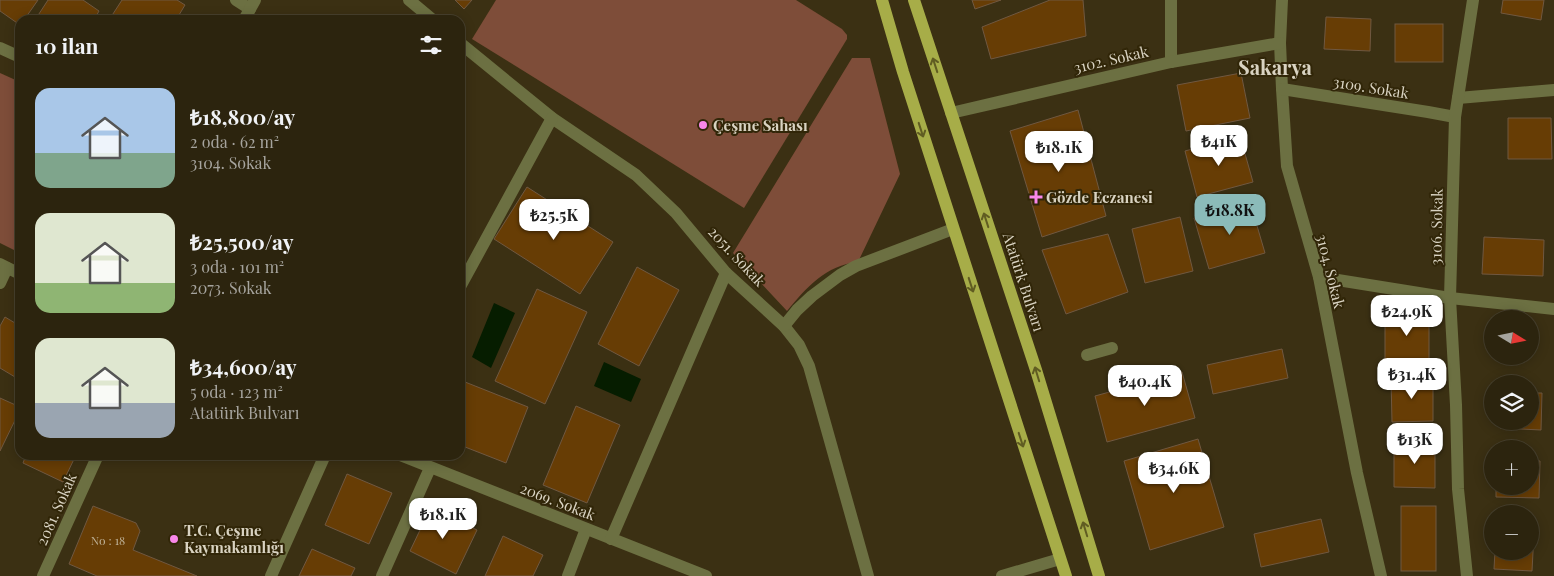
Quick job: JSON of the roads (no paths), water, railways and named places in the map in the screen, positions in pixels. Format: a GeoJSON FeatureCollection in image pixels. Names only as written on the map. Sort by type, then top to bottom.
{"type":"FeatureCollection","features":[{"type":"Feature","properties":{"kind":"main road"},"geometry":{"type":"LineString","coordinates":[[882,0],[953,229],[1066,576]]}},
{"type":"Feature","properties":{"kind":"main road","name":"Atatürk Bulvarı"},"geometry":{"type":"LineString","coordinates":[[914,0],[1036,370],[1099,576]]}},
{"type":"Feature","properties":{"kind":"street"},"geometry":{"type":"LineString","coordinates":[[236,0],[250,10]]}},
{"type":"Feature","properties":{"kind":"street"},"geometry":{"type":"LineString","coordinates":[[409,0],[427,15]]}},
{"type":"Feature","properties":{"kind":"street"},"geometry":{"type":"LineString","coordinates":[[1171,0],[1171,62]]}},
{"type":"Feature","properties":{"kind":"street","name":"3104. Sokak"},"geometry":{"type":"LineString","coordinates":[[1282,0],[1280,43],[1287,166],[1319,277],[1356,473],[1381,576]]}},
{"type":"Feature","properties":{"kind":"street","name":"3106. Sokak"},"geometry":{"type":"LineString","coordinates":[[1467,576],[1458,490],[1456,405],[1450,298],[1455,117],[1473,0]]}},
{"type":"Feature","properties":{"kind":"street","name":"3102. Sokak"},"geometry":{"type":"LineString","coordinates":[[951,113],[1171,62],[1280,43]]}},
{"type":"Feature","properties":{"kind":"street","name":"2051. Sokak"},"geometry":{"type":"LineString","coordinates":[[465,47],[552,118],[636,175],[676,212],[726,272],[784,326],[799,345],[809,366],[868,576]]}},
{"type":"Feature","properties":{"kind":"street"},"geometry":{"type":"LineString","coordinates":[[0,48],[15,55]]}},
{"type":"Feature","properties":{"kind":"street","name":"3109. Sokak"},"geometry":{"type":"LineString","coordinates":[[1282,89],[1455,117]]}},
{"type":"Feature","properties":{"kind":"street"},"geometry":{"type":"LineString","coordinates":[[1458,98],[1554,90]]}},
{"type":"Feature","properties":{"kind":"street"},"geometry":{"type":"LineString","coordinates":[[465,278],[552,118]]}},
{"type":"Feature","properties":{"kind":"street"},"geometry":{"type":"LineString","coordinates":[[784,326],[812,296],[840,275],[856,266],[953,229]]}},
{"type":"Feature","properties":{"kind":"street"},"geometry":{"type":"LineString","coordinates":[[0,283],[3,266],[15,272]]}},
{"type":"Feature","properties":{"kind":"street"},"geometry":{"type":"LineString","coordinates":[[611,539],[726,272]]}},
{"type":"Feature","properties":{"kind":"street"},"geometry":{"type":"LineString","coordinates":[[1319,277],[1450,298],[1554,309]]}},
{"type":"Feature","properties":{"kind":"street"},"geometry":{"type":"LineString","coordinates":[[1087,355],[1112,348]]}},
{"type":"Feature","properties":{"kind":"street","name":"2081. Sokak"},"geometry":{"type":"LineString","coordinates":[[43,576],[96,460]]}},
{"type":"Feature","properties":{"kind":"street"},"geometry":{"type":"LineString","coordinates":[[271,576],[323,460]]}},
{"type":"Feature","properties":{"kind":"street","name":"2069. Sokak"},"geometry":{"type":"LineString","coordinates":[[412,460],[706,576]]}},
{"type":"Feature","properties":{"kind":"street"},"geometry":{"type":"LineString","coordinates":[[382,576],[430,468]]}},
{"type":"Feature","properties":{"kind":"street"},"geometry":{"type":"LineString","coordinates":[[568,576],[586,529]]}},
{"type":"Feature","properties":{"kind":"street"},"geometry":{"type":"LineString","coordinates":[[1002,576],[1060,559]]}},
{"type":"Feature","properties":{"kind":"place","name":"Çeşme Sahası"},"geometry":{"type":"Point","coordinates":[703,125]}},
{"type":"Feature","properties":{"kind":"place","name":"Gözde Eczanesi"},"geometry":{"type":"Point","coordinates":[1036,197]}},
{"type":"Feature","properties":{"kind":"place","name":"T.C. Çeşme Kaymakamlığı"},"geometry":{"type":"Point","coordinates":[174,539]}},
{"type":"Feature","properties":{"kind":"district","name":"Sakarya"},"geometry":{"type":"Point","coordinates":[1275,66]}}]}
